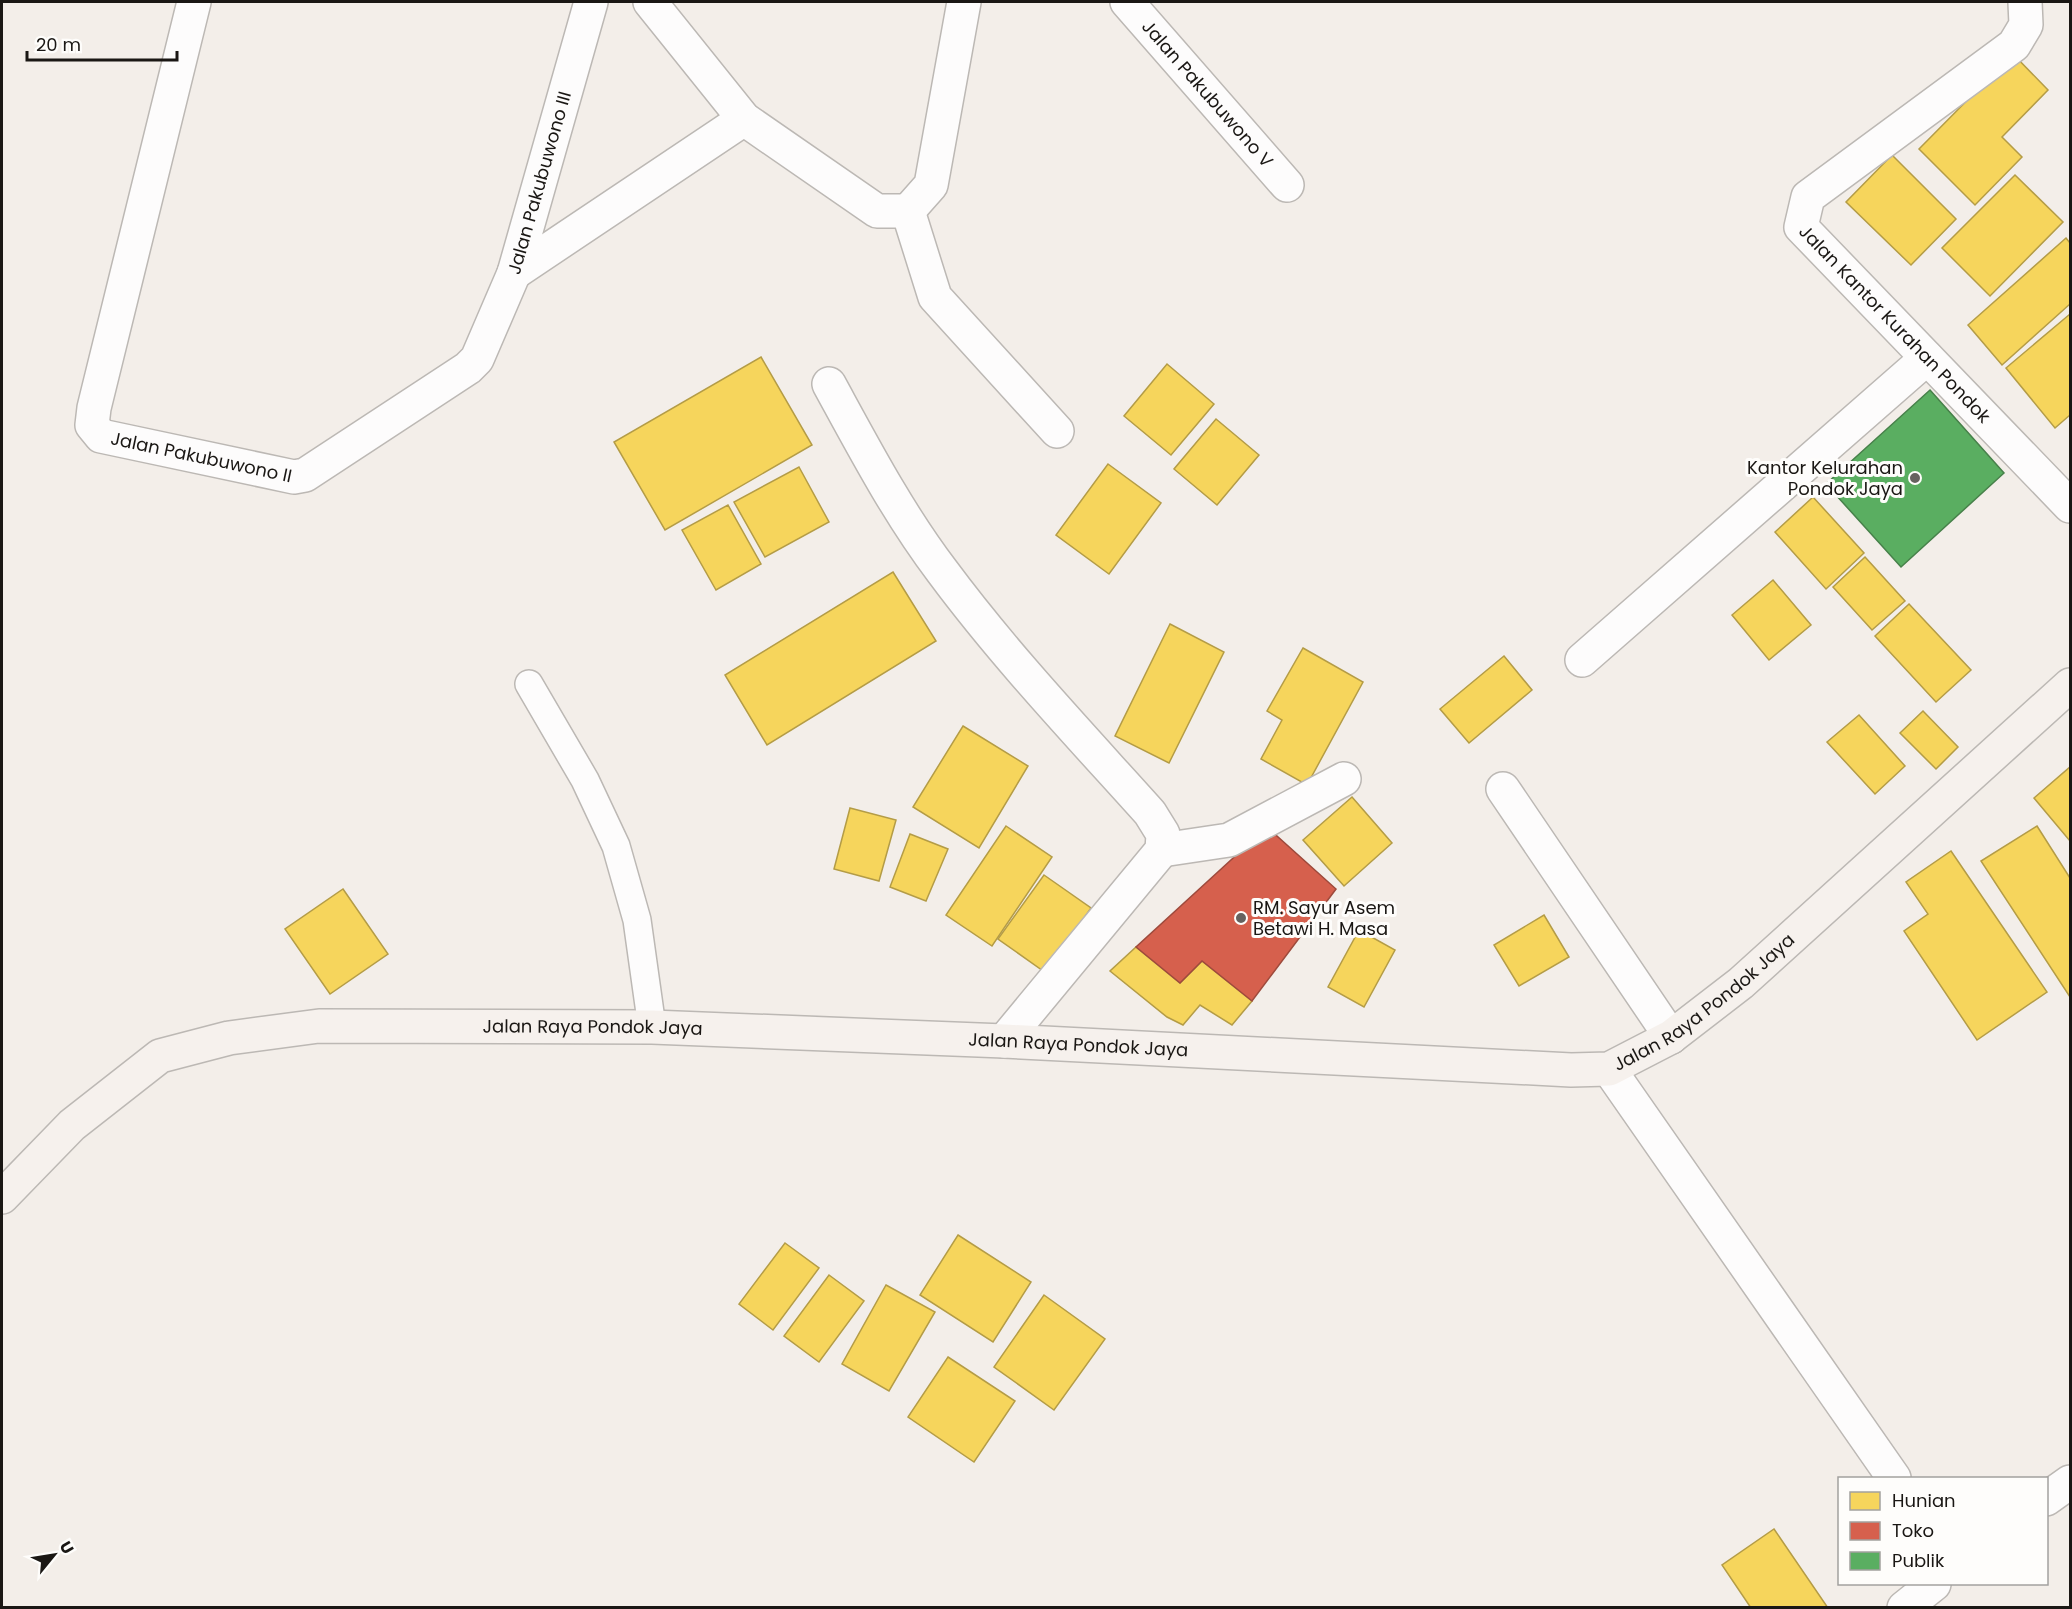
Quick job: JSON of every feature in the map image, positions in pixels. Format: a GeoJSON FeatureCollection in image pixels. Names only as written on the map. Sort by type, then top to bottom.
{"type":"FeatureCollection","features":[{"type":"Feature","properties":{"kind":"main road","name":"Jalan Raya Pondok Jaya"},"geometry":{"type":"LineString","coordinates":[[2,1197],[72,1125],[160,1056],[229,1038],[319,1026],[652,1027],[1004,1041],[1572,1070],[1609,1069],[1671,1037],[1741,983],[2070,685]]}},
{"type":"Feature","properties":{"kind":"street","name":"Jalan Pakubuwono II"},"geometry":{"type":"LineString","coordinates":[[194,2],[94,408],[92,425],[101,436],[294,477],[305,475],[468,368],[477,359],[514,273]]}},
{"type":"Feature","properties":{"kind":"street","name":"Jalan Pakubuwono III"},"geometry":{"type":"LineString","coordinates":[[514,273],[591,2]]}},
{"type":"Feature","properties":{"kind":"street"},"geometry":{"type":"LineString","coordinates":[[650,2],[744,119],[877,211],[908,211],[931,185],[964,2]]}},
{"type":"Feature","properties":{"kind":"street","name":"Jalan Pakubuwono V"},"geometry":{"type":"LineString","coordinates":[[1127,2],[1287,185]]}},
{"type":"Feature","properties":{"kind":"street","name":"Jalan Kantor Kurahan Pondok"},"geometry":{"type":"LineString","coordinates":[[2025,2],[2026,25],[2014,45],[1808,197],[1801,227],[2070,506]]}},
{"type":"Feature","properties":{"kind":"street","name":"Jalan Pakubuwono III"},"geometry":{"type":"LineString","coordinates":[[514,273],[744,119]]}},
{"type":"Feature","properties":{"kind":"street"},"geometry":{"type":"LineString","coordinates":[[908,211],[935,297],[1057,431]]}},
{"type":"Feature","properties":{"kind":"street"},"geometry":{"type":"LineString","coordinates":[[1582,660],[1927,358]]}},
{"type":"Feature","properties":{"kind":"street"},"geometry":{"type":"LineString","coordinates":[[829,384],[896,504],[941,571],[1037,688],[1156,820],[1163,834],[1162,850],[1004,1041]]}},
{"type":"Feature","properties":{"kind":"street"},"geometry":{"type":"LineString","coordinates":[[1162,850],[1229,840],[1344,779]]}},
{"type":"Feature","properties":{"kind":"street"},"geometry":{"type":"LineString","coordinates":[[1503,789],[1671,1037]]}},
{"type":"Feature","properties":{"kind":"street"},"geometry":{"type":"LineString","coordinates":[[1609,1069],[1893,1477]]}},
{"type":"Feature","properties":{"kind":"street"},"geometry":{"type":"LineString","coordinates":[[2048,1498],[2070,1482]]}},
{"type":"Feature","properties":{"kind":"street"},"geometry":{"type":"LineString","coordinates":[[1904,1608],[1933,1585]]}},
{"type":"Feature","properties":{"kind":"lane"},"geometry":{"type":"LineString","coordinates":[[529,684],[585,780],[616,846],[637,920],[652,1027]]}},
{"type":"Feature","properties":{"kind":"building: Hunian"},"geometry":{"type":"Polygon","coordinates":[[[2013,54],[2048,90],[2002,137],[2022,157],[1975,205],[1919,149],[2013,54]]]}},
{"type":"Feature","properties":{"kind":"building: Hunian"},"geometry":{"type":"Polygon","coordinates":[[[1892,155],[1956,219],[1911,265],[1846,202],[1892,155]]]}},
{"type":"Feature","properties":{"kind":"building: Hunian"},"geometry":{"type":"Polygon","coordinates":[[[2015,175],[2063,222],[1990,296],[1942,248],[2015,175]]]}},
{"type":"Feature","properties":{"kind":"building: Hunian"},"geometry":{"type":"Polygon","coordinates":[[[2066,238],[2070,243],[2070,304],[2002,365],[1968,325],[2066,238]]]}},
{"type":"Feature","properties":{"kind":"building: Hunian"},"geometry":{"type":"Polygon","coordinates":[[[2070,314],[2070,415],[2055,428],[2006,368],[2070,314]]]}},
{"type":"Feature","properties":{"kind":"building: Hunian"},"geometry":{"type":"Polygon","coordinates":[[[761,357],[812,445],[665,530],[614,442],[761,357]]]}},
{"type":"Feature","properties":{"kind":"building: Hunian"},"geometry":{"type":"Polygon","coordinates":[[[1167,364],[1214,404],[1171,455],[1124,416],[1167,364]]]}},
{"type":"Feature","properties":{"kind":"building: Hunian"},"geometry":{"type":"Polygon","coordinates":[[[1216,419],[1259,455],[1217,505],[1174,469],[1216,419]]]}},
{"type":"Feature","properties":{"kind":"building: Hunian"},"geometry":{"type":"Polygon","coordinates":[[[1108,464],[1161,503],[1109,574],[1056,535],[1108,464]]]}},
{"type":"Feature","properties":{"kind":"building: Hunian"},"geometry":{"type":"Polygon","coordinates":[[[799,467],[829,522],[765,557],[734,502],[799,467]]]}},
{"type":"Feature","properties":{"kind":"building: Hunian"},"geometry":{"type":"Polygon","coordinates":[[[1813,497],[1864,553],[1826,589],[1775,532],[1813,497]]]}},
{"type":"Feature","properties":{"kind":"building: Hunian"},"geometry":{"type":"Polygon","coordinates":[[[728,505],[761,564],[716,590],[682,530],[728,505]]]}},
{"type":"Feature","properties":{"kind":"building: Hunian"},"geometry":{"type":"Polygon","coordinates":[[[1865,557],[1905,601],[1872,630],[1833,587],[1865,557]]]}},
{"type":"Feature","properties":{"kind":"building: Hunian"},"geometry":{"type":"Polygon","coordinates":[[[893,572],[936,641],[767,745],[725,675],[893,572]]]}},
{"type":"Feature","properties":{"kind":"building: Hunian"},"geometry":{"type":"Polygon","coordinates":[[[1773,580],[1811,625],[1769,660],[1732,615],[1773,580]]]}},
{"type":"Feature","properties":{"kind":"building: Hunian"},"geometry":{"type":"Polygon","coordinates":[[[1909,604],[1971,670],[1936,702],[1875,636],[1909,604]]]}},
{"type":"Feature","properties":{"kind":"building: Hunian"},"geometry":{"type":"Polygon","coordinates":[[[1170,624],[1224,652],[1169,763],[1115,736],[1170,624]]]}},
{"type":"Feature","properties":{"kind":"building: Hunian"},"geometry":{"type":"Polygon","coordinates":[[[1303,648],[1363,682],[1307,785],[1261,759],[1282,720],[1267,711],[1303,648]]]}},
{"type":"Feature","properties":{"kind":"building: Hunian"},"geometry":{"type":"Polygon","coordinates":[[[1504,656],[1532,690],[1469,743],[1440,709],[1504,656]]]}},
{"type":"Feature","properties":{"kind":"building: Hunian"},"geometry":{"type":"Polygon","coordinates":[[[1923,711],[1958,747],[1936,769],[1900,733],[1923,711]]]}},
{"type":"Feature","properties":{"kind":"building: Hunian"},"geometry":{"type":"Polygon","coordinates":[[[1859,715],[1905,766],[1875,794],[1827,742],[1859,715]]]}},
{"type":"Feature","properties":{"kind":"building: Hunian"},"geometry":{"type":"Polygon","coordinates":[[[963,726],[1028,766],[979,848],[913,807],[963,726]]]}},
{"type":"Feature","properties":{"kind":"building: Hunian"},"geometry":{"type":"Polygon","coordinates":[[[2070,767],[2070,841],[2034,798],[2070,767]]]}},
{"type":"Feature","properties":{"kind":"building: Hunian"},"geometry":{"type":"Polygon","coordinates":[[[1352,797],[1392,843],[1344,886],[1303,840],[1352,797]]]}},
{"type":"Feature","properties":{"kind":"building: Hunian"},"geometry":{"type":"Polygon","coordinates":[[[850,808],[896,820],[879,881],[834,869],[850,808]]]}},
{"type":"Feature","properties":{"kind":"building: Hunian"},"geometry":{"type":"Polygon","coordinates":[[[1006,826],[1052,857],[992,946],[946,915],[1006,826]]]}},
{"type":"Feature","properties":{"kind":"building: Hunian"},"geometry":{"type":"Polygon","coordinates":[[[2037,826],[2070,878],[2070,997],[1981,861],[2037,826]]]}},
{"type":"Feature","properties":{"kind":"building: Hunian"},"geometry":{"type":"Polygon","coordinates":[[[910,834],[948,849],[926,901],[890,887],[910,834]]]}},
{"type":"Feature","properties":{"kind":"building: Hunian"},"geometry":{"type":"Polygon","coordinates":[[[1951,851],[2047,992],[1977,1040],[1904,931],[1928,914],[1906,882],[1951,851]]]}},
{"type":"Feature","properties":{"kind":"building: Hunian"},"geometry":{"type":"Polygon","coordinates":[[[1044,875],[1091,908],[1046,973],[998,939],[1044,875]]]}},
{"type":"Feature","properties":{"kind":"building: Hunian"},"geometry":{"type":"Polygon","coordinates":[[[343,889],[388,954],[330,994],[285,929],[343,889]]]}},
{"type":"Feature","properties":{"kind":"building: Hunian"},"geometry":{"type":"Polygon","coordinates":[[[1544,915],[1569,957],[1519,986],[1494,945],[1544,915]]]}},
{"type":"Feature","properties":{"kind":"building: Hunian"},"geometry":{"type":"Polygon","coordinates":[[[1359,930],[1395,950],[1364,1007],[1328,987],[1359,930]]]}},
{"type":"Feature","properties":{"kind":"building: Hunian"},"geometry":{"type":"Polygon","coordinates":[[[1136,947],[1180,983],[1202,961],[1252,1001],[1232,1025],[1200,1005],[1183,1025],[1167,1017],[1110,971],[1136,947]]]}},
{"type":"Feature","properties":{"kind":"building: Hunian"},"geometry":{"type":"Polygon","coordinates":[[[958,1235],[1031,1282],[993,1342],[920,1295],[958,1235]]]}},
{"type":"Feature","properties":{"kind":"building: Hunian"},"geometry":{"type":"Polygon","coordinates":[[[785,1243],[819,1268],[773,1330],[739,1304],[785,1243]]]}},
{"type":"Feature","properties":{"kind":"building: Hunian"},"geometry":{"type":"Polygon","coordinates":[[[829,1275],[864,1301],[819,1362],[784,1336],[829,1275]]]}},
{"type":"Feature","properties":{"kind":"building: Hunian"},"geometry":{"type":"Polygon","coordinates":[[[886,1285],[935,1312],[889,1391],[842,1364],[886,1285]]]}},
{"type":"Feature","properties":{"kind":"building: Hunian"},"geometry":{"type":"Polygon","coordinates":[[[1044,1295],[1105,1339],[1054,1410],[994,1367],[1044,1295]]]}},
{"type":"Feature","properties":{"kind":"building: Hunian"},"geometry":{"type":"Polygon","coordinates":[[[948,1357],[1015,1401],[974,1462],[908,1417],[948,1357]]]}},
{"type":"Feature","properties":{"kind":"building: Hunian"},"geometry":{"type":"Polygon","coordinates":[[[1774,1529],[1828,1608],[1751,1608],[1722,1565],[1774,1529]]]}},
{"type":"Feature","properties":{"kind":"building: Toko","name":"RM. Sayur Asem Betawi H. Masa"},"geometry":{"type":"Polygon","coordinates":[[[1267,827],[1336,889],[1252,1001],[1202,961],[1180,983],[1136,947],[1267,827]]]}},
{"type":"Feature","properties":{"kind":"building: Publik","name":"Kantor Kelurahan Pondok Jaya"},"geometry":{"type":"Polygon","coordinates":[[[1930,390],[2004,473],[1901,567],[1826,484],[1930,390]]]}},
{"type":"Feature","properties":{"kind":"place","name":"Kantor Kelurahan Pondok Jaya"},"geometry":{"type":"Point","coordinates":[1915,478]}},
{"type":"Feature","properties":{"kind":"place","name":"RM. Sayur Asem Betawi H. Masa"},"geometry":{"type":"Point","coordinates":[1241,918]}}]}
